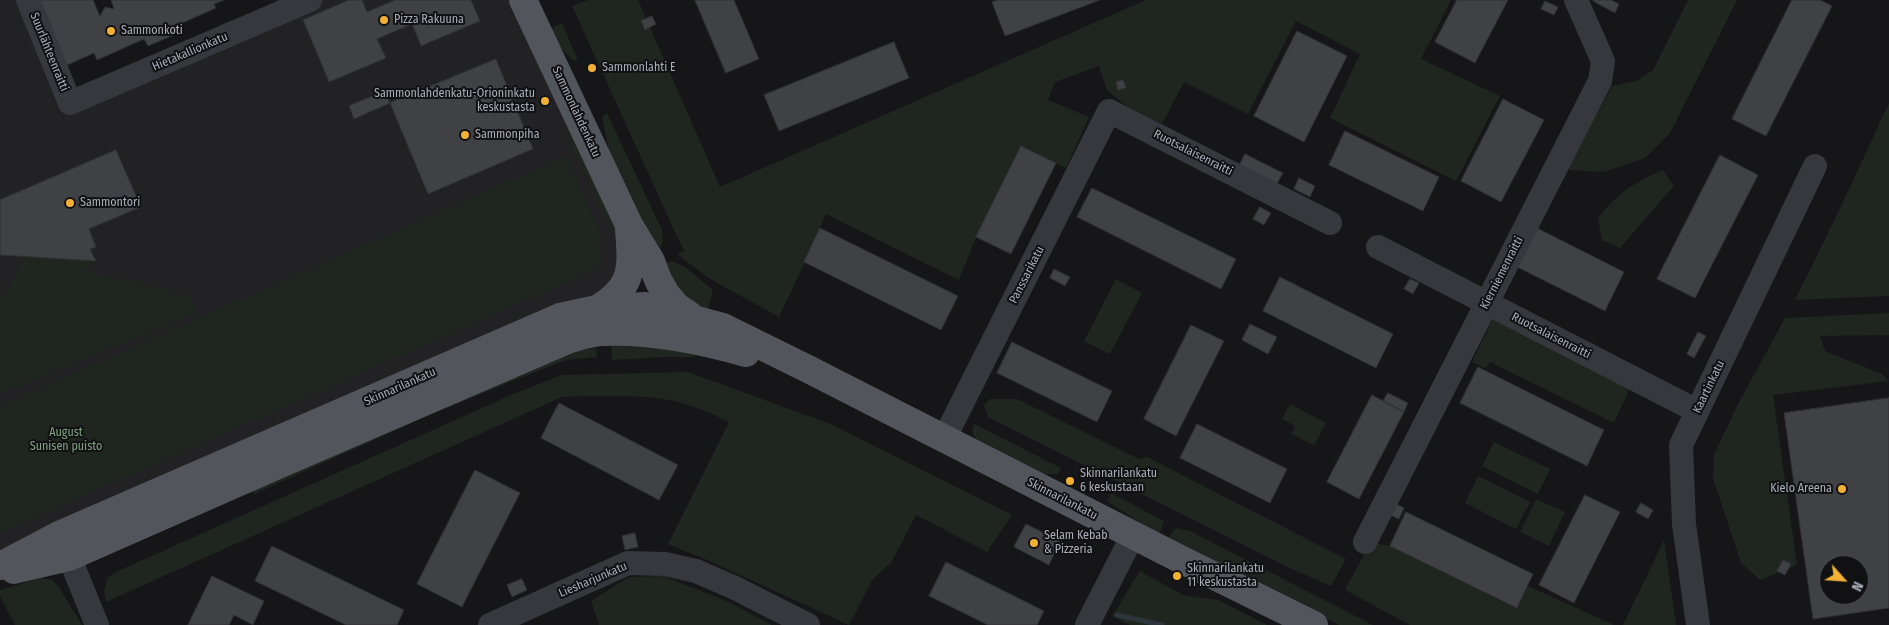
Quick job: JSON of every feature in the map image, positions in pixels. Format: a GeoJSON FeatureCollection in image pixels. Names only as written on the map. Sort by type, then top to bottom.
{"type":"FeatureCollection","features":[{"type":"Feature","properties":{"kind":"main road","name":"Sammonlahdenkatu"},"geometry":{"type":"LineString","coordinates":[[523,0],[629,225],[651,261],[658,280],[666,294],[677,307],[695,318]]}},
{"type":"Feature","properties":{"kind":"main road","name":"Sammonlahdenkatu"},"geometry":{"type":"LineString","coordinates":[[629,225],[631,268],[649,308],[660,328],[668,336]]}},
{"type":"Feature","properties":{"kind":"main road","name":"Sammonlahdenkatu"},"geometry":{"type":"LineString","coordinates":[[600,320],[611,300],[622,290],[631,268]]}},
{"type":"Feature","properties":{"kind":"main road"},"geometry":{"type":"LineString","coordinates":[[649,308],[657,296],[658,280]]}},
{"type":"Feature","properties":{"kind":"main road","name":"Skinnarilankatu"},"geometry":{"type":"LineString","coordinates":[[0,573],[65,546],[285,462],[570,339],[600,320],[649,308],[695,318],[723,327],[1132,535],[1314,625]]}},
{"type":"Feature","properties":{"kind":"main road","name":"Skinnarilankatu"},"geometry":{"type":"LineString","coordinates":[[600,320],[668,336],[718,345],[810,370]]}},
{"type":"Feature","properties":{"kind":"main road","name":"Skinnarilankatu"},"geometry":{"type":"LineString","coordinates":[[0,566],[65,546]]}},
{"type":"Feature","properties":{"kind":"street","name":"Suurlähteenraitti"},"geometry":{"type":"LineString","coordinates":[[28,0],[70,103]]}},
{"type":"Feature","properties":{"kind":"street","name":"Hietakallionkatu"},"geometry":{"type":"LineString","coordinates":[[70,103],[277,7],[310,0]]}},
{"type":"Feature","properties":{"kind":"street","name":"Kierniemenraitti"},"geometry":{"type":"LineString","coordinates":[[1365,542],[1600,81],[1604,61],[1576,0]]}},
{"type":"Feature","properties":{"kind":"street","name":"Ruotsalaisenraitti"},"geometry":{"type":"LineString","coordinates":[[1109,111],[1330,223]]}},
{"type":"Feature","properties":{"kind":"street","name":"Panssarikatu"},"geometry":{"type":"LineString","coordinates":[[944,439],[1109,111]]}},
{"type":"Feature","properties":{"kind":"street","name":"Kaartinkatu"},"geometry":{"type":"LineString","coordinates":[[1698,625],[1684,524],[1681,445],[1815,166]]}},
{"type":"Feature","properties":{"kind":"street","name":"Ruotsalaisenraitti"},"geometry":{"type":"LineString","coordinates":[[1378,247],[1697,411]]}},
{"type":"Feature","properties":{"kind":"street"},"geometry":{"type":"LineString","coordinates":[[1087,625],[1132,535]]}},
{"type":"Feature","properties":{"kind":"street"},"geometry":{"type":"LineString","coordinates":[[65,546],[98,625]]}},
{"type":"Feature","properties":{"kind":"street","name":"Liesharjunkatu"},"geometry":{"type":"LineString","coordinates":[[490,625],[628,563],[665,564],[696,571],[735,588],[808,625]]}},
{"type":"Feature","properties":{"kind":"shaded area"},"geometry":{"type":"Polygon","coordinates":[[[0,0],[28,0],[70,103],[310,0],[523,0],[629,225],[622,290],[0,566],[0,0]]]}},
{"type":"Feature","properties":{"kind":"green space"},"geometry":{"type":"Polygon","coordinates":[[[588,0],[638,0],[720,187],[1146,0],[1451,0],[1421,59],[1500,96],[1456,181],[1330,118],[1360,54],[1296,21],[1248,114],[1184,82],[1162,124],[1129,108],[1107,90],[1099,66],[1055,82],[1048,100],[1089,117],[1066,168],[1021,146],[976,237],[959,280],[826,214],[779,317],[710,279],[677,254],[685,251],[572,6],[588,0]]]}},
{"type":"Feature","properties":{"kind":"green space"},"geometry":{"type":"Polygon","coordinates":[[[1688,0],[1737,0],[1670,133],[1645,158],[1604,172],[1566,170],[1612,86],[1636,81],[1653,70],[1688,0]]]}},
{"type":"Feature","properties":{"kind":"green space"},"geometry":{"type":"Polygon","coordinates":[[[562,23],[578,60],[573,61],[554,40],[550,29],[562,23]]]}},
{"type":"Feature","properties":{"kind":"green space"},"geometry":{"type":"Polygon","coordinates":[[[1889,103],[1889,296],[1795,300],[1844,200],[1889,103]]]}},
{"type":"Feature","properties":{"kind":"green space"},"geometry":{"type":"Polygon","coordinates":[[[607,113],[662,230],[663,241],[660,249],[655,250],[617,171],[608,147],[602,117],[607,113]]]}},
{"type":"Feature","properties":{"kind":"green space"},"geometry":{"type":"Polygon","coordinates":[[[562,121],[581,151],[596,183],[622,248],[618,251],[614,234],[562,125],[562,121]]]}},
{"type":"Feature","properties":{"kind":"green space","name":"August Sunisen puisto"},"geometry":{"type":"Polygon","coordinates":[[[566,156],[600,232],[601,267],[0,533],[0,406],[566,156]]]}},
{"type":"Feature","properties":{"kind":"green space"},"geometry":{"type":"Polygon","coordinates":[[[1663,170],[1674,186],[1620,248],[1602,240],[1598,218],[1627,189],[1663,170]]]}},
{"type":"Feature","properties":{"kind":"green space"},"geometry":{"type":"Polygon","coordinates":[[[23,257],[96,261],[84,271],[189,295],[197,313],[0,394],[0,297],[4,298],[23,257]]]}},
{"type":"Feature","properties":{"kind":"green space"},"geometry":{"type":"Polygon","coordinates":[[[673,261],[685,267],[713,290],[707,314],[693,310],[659,264],[673,261]]]}},
{"type":"Feature","properties":{"kind":"green space"},"geometry":{"type":"Polygon","coordinates":[[[1116,279],[1142,293],[1110,354],[1084,341],[1116,279]]]}},
{"type":"Feature","properties":{"kind":"green space"},"geometry":{"type":"Polygon","coordinates":[[[1889,313],[1889,335],[1820,336],[1825,351],[1882,374],[1889,381],[1773,395],[1797,565],[1760,580],[1741,563],[1713,478],[1714,455],[1737,406],[1785,318],[1889,313]]]}},
{"type":"Feature","properties":{"kind":"green space"},"geometry":{"type":"Polygon","coordinates":[[[1493,319],[1630,388],[1614,423],[1490,362],[1486,368],[1472,362],[1493,319]]]}},
{"type":"Feature","properties":{"kind":"green space"},"geometry":{"type":"Polygon","coordinates":[[[611,345],[697,348],[695,357],[612,360],[611,345]]]}},
{"type":"Feature","properties":{"kind":"green space"},"geometry":{"type":"Polygon","coordinates":[[[596,348],[597,357],[566,360],[432,414],[254,494],[249,488],[561,353],[596,348]]]}},
{"type":"Feature","properties":{"kind":"green space"},"geometry":{"type":"Polygon","coordinates":[[[688,372],[833,425],[1012,515],[987,552],[916,515],[891,563],[873,579],[849,625],[668,544],[729,422],[705,411],[672,400],[625,396],[562,397],[106,602],[104,592],[107,578],[118,571],[511,395],[562,375],[688,372]]]}},
{"type":"Feature","properties":{"kind":"green space"},"geometry":{"type":"Polygon","coordinates":[[[990,399],[1017,399],[1139,459],[1147,457],[1346,559],[1331,586],[1287,567],[988,417],[984,405],[990,399]]]}},
{"type":"Feature","properties":{"kind":"green space"},"geometry":{"type":"Polygon","coordinates":[[[1290,404],[1326,423],[1314,445],[1291,434],[1295,426],[1282,419],[1290,404]]]}},
{"type":"Feature","properties":{"kind":"green space"},"geometry":{"type":"Polygon","coordinates":[[[974,424],[1061,468],[1058,474],[1041,474],[981,445],[972,430],[974,424]]]}},
{"type":"Feature","properties":{"kind":"green space"},"geometry":{"type":"Polygon","coordinates":[[[1494,442],[1550,469],[1538,494],[1482,466],[1494,442]]]}},
{"type":"Feature","properties":{"kind":"green space"},"geometry":{"type":"Polygon","coordinates":[[[1478,476],[1530,502],[1516,529],[1465,503],[1478,476]]]}},
{"type":"Feature","properties":{"kind":"green space"},"geometry":{"type":"Polygon","coordinates":[[[1111,493],[1164,521],[1159,535],[1107,501],[1111,493]]]}},
{"type":"Feature","properties":{"kind":"green space"},"geometry":{"type":"Polygon","coordinates":[[[1536,499],[1565,512],[1549,546],[1520,532],[1536,499]]]}},
{"type":"Feature","properties":{"kind":"green space"},"geometry":{"type":"Polygon","coordinates":[[[1176,528],[1190,531],[1373,625],[1339,625],[1167,539],[1176,528]]]}},
{"type":"Feature","properties":{"kind":"green space"},"geometry":{"type":"Polygon","coordinates":[[[1664,540],[1676,625],[1623,625],[1664,540]]]}},
{"type":"Feature","properties":{"kind":"green space"},"geometry":{"type":"Polygon","coordinates":[[[1370,543],[1390,546],[1516,608],[1528,586],[1614,625],[1410,625],[1345,590],[1370,543]]]}},
{"type":"Feature","properties":{"kind":"green space"},"geometry":{"type":"Polygon","coordinates":[[[1140,571],[1183,595],[1218,600],[1267,625],[1130,625],[1112,616],[1140,571]]]}},
{"type":"Feature","properties":{"kind":"green space"},"geometry":{"type":"Polygon","coordinates":[[[663,576],[729,602],[772,625],[599,625],[591,601],[629,577],[663,576]]]}},
{"type":"Feature","properties":{"kind":"green space"},"geometry":{"type":"Polygon","coordinates":[[[41,578],[52,580],[59,587],[82,625],[15,625],[0,596],[0,590],[41,578]]]}},
{"type":"Feature","properties":{"kind":"building","name":"Sammonkoti"},"geometry":{"type":"Polygon","coordinates":[[[37,0],[93,0],[100,16],[105,7],[114,9],[111,0],[224,0],[214,4],[216,8],[171,28],[174,35],[148,46],[144,39],[97,60],[94,53],[65,66],[37,0]]]}},
{"type":"Feature","properties":{"kind":"building"},"geometry":{"type":"Polygon","coordinates":[[[349,0],[362,0],[367,12],[395,0],[471,0],[480,21],[421,46],[412,24],[377,39],[386,58],[329,82],[303,20],[349,0]]]}},
{"type":"Feature","properties":{"kind":"building"},"geometry":{"type":"Polygon","coordinates":[[[695,0],[734,0],[759,59],[726,73],[695,0]]]}},
{"type":"Feature","properties":{"kind":"building"},"geometry":{"type":"Polygon","coordinates":[[[998,0],[1100,0],[1005,36],[992,2],[998,0]]]}},
{"type":"Feature","properties":{"kind":"building"},"geometry":{"type":"Polygon","coordinates":[[[1457,0],[1508,0],[1475,63],[1435,42],[1457,0]]]}},
{"type":"Feature","properties":{"kind":"building"},"geometry":{"type":"Polygon","coordinates":[[[1594,0],[1611,0],[1619,4],[1615,13],[1594,0]]]}},
{"type":"Feature","properties":{"kind":"building"},"geometry":{"type":"Polygon","coordinates":[[[1792,0],[1820,0],[1832,6],[1766,136],[1732,119],[1792,0]]]}},
{"type":"Feature","properties":{"kind":"building"},"geometry":{"type":"Polygon","coordinates":[[[1545,1],[1558,7],[1554,15],[1541,9],[1545,1]]]}},
{"type":"Feature","properties":{"kind":"building"},"geometry":{"type":"Polygon","coordinates":[[[652,16],[656,24],[645,30],[641,21],[652,16]]]}},
{"type":"Feature","properties":{"kind":"building"},"geometry":{"type":"Polygon","coordinates":[[[1297,31],[1347,56],[1304,142],[1254,116],[1297,31]]]}},
{"type":"Feature","properties":{"kind":"building"},"geometry":{"type":"Polygon","coordinates":[[[894,42],[909,78],[779,131],[764,95],[894,42]]]}},
{"type":"Feature","properties":{"kind":"building","name":"Sammonpiha"},"geometry":{"type":"Polygon","coordinates":[[[496,59],[533,149],[428,194],[390,103],[496,59]]]}},
{"type":"Feature","properties":{"kind":"building"},"geometry":{"type":"Polygon","coordinates":[[[1123,80],[1126,88],[1118,90],[1116,82],[1123,80]]]}},
{"type":"Feature","properties":{"kind":"building"},"geometry":{"type":"Polygon","coordinates":[[[385,91],[390,103],[354,119],[349,106],[385,91]]]}},
{"type":"Feature","properties":{"kind":"building"},"geometry":{"type":"Polygon","coordinates":[[[1503,99],[1544,120],[1501,202],[1461,181],[1503,99]]]}},
{"type":"Feature","properties":{"kind":"building"},"geometry":{"type":"Polygon","coordinates":[[[1345,131],[1439,177],[1423,211],[1329,165],[1345,131]]]}},
{"type":"Feature","properties":{"kind":"building"},"geometry":{"type":"Polygon","coordinates":[[[1021,146],[1056,163],[1011,254],[976,237],[1021,146]]]}},
{"type":"Feature","properties":{"kind":"building","name":"Sammontori"},"geometry":{"type":"Polygon","coordinates":[[[116,150],[141,207],[89,229],[96,247],[90,249],[96,261],[0,255],[0,200],[116,150]]]}},
{"type":"Feature","properties":{"kind":"building"},"geometry":{"type":"Polygon","coordinates":[[[1245,154],[1283,173],[1276,185],[1239,166],[1245,154]]]}},
{"type":"Feature","properties":{"kind":"building"},"geometry":{"type":"Polygon","coordinates":[[[1720,155],[1758,175],[1695,298],[1657,279],[1720,155]]]}},
{"type":"Feature","properties":{"kind":"building"},"geometry":{"type":"Polygon","coordinates":[[[1299,178],[1315,186],[1310,197],[1294,189],[1299,178]]]}},
{"type":"Feature","properties":{"kind":"building"},"geometry":{"type":"Polygon","coordinates":[[[1092,188],[1236,259],[1221,289],[1077,217],[1092,188]]]}},
{"type":"Feature","properties":{"kind":"building"},"geometry":{"type":"Polygon","coordinates":[[[1260,207],[1271,213],[1264,225],[1253,219],[1260,207]]]}},
{"type":"Feature","properties":{"kind":"building"},"geometry":{"type":"Polygon","coordinates":[[[820,228],[958,296],[941,330],[804,262],[820,228]]]}},
{"type":"Feature","properties":{"kind":"building"},"geometry":{"type":"Polygon","coordinates":[[[1537,228],[1624,272],[1605,311],[1517,267],[1537,228]]]}},
{"type":"Feature","properties":{"kind":"building"},"geometry":{"type":"Polygon","coordinates":[[[1054,269],[1070,277],[1065,286],[1050,278],[1054,269]]]}},
{"type":"Feature","properties":{"kind":"building"},"geometry":{"type":"Polygon","coordinates":[[[1280,277],[1393,334],[1376,368],[1263,311],[1280,277]]]}},
{"type":"Feature","properties":{"kind":"building"},"geometry":{"type":"Polygon","coordinates":[[[1410,279],[1419,283],[1413,294],[1404,289],[1410,279]]]}},
{"type":"Feature","properties":{"kind":"building"},"geometry":{"type":"Polygon","coordinates":[[[1250,324],[1277,337],[1268,354],[1242,340],[1250,324]]]}},
{"type":"Feature","properties":{"kind":"building"},"geometry":{"type":"Polygon","coordinates":[[[1191,325],[1224,341],[1176,436],[1144,419],[1191,325]]]}},
{"type":"Feature","properties":{"kind":"building"},"geometry":{"type":"Polygon","coordinates":[[[1698,332],[1706,336],[1694,358],[1687,354],[1698,332]]]}},
{"type":"Feature","properties":{"kind":"building"},"geometry":{"type":"Polygon","coordinates":[[[1012,342],[1112,391],[1097,422],[997,373],[1012,342]]]}},
{"type":"Feature","properties":{"kind":"building"},"geometry":{"type":"Polygon","coordinates":[[[1478,367],[1604,430],[1587,466],[1460,403],[1478,367]]]}},
{"type":"Feature","properties":{"kind":"building"},"geometry":{"type":"Polygon","coordinates":[[[1388,393],[1408,403],[1404,412],[1383,401],[1388,393]]]}},
{"type":"Feature","properties":{"kind":"building"},"geometry":{"type":"Polygon","coordinates":[[[1372,395],[1404,412],[1359,499],[1327,482],[1372,395]]]}},
{"type":"Feature","properties":{"kind":"building","name":"Kielo Areena"},"geometry":{"type":"Polygon","coordinates":[[[1889,398],[1889,608],[1813,619],[1784,413],[1889,398]]]}},
{"type":"Feature","properties":{"kind":"building"},"geometry":{"type":"Polygon","coordinates":[[[559,403],[678,465],[659,500],[541,438],[559,403]]]}},
{"type":"Feature","properties":{"kind":"building"},"geometry":{"type":"Polygon","coordinates":[[[1197,424],[1287,469],[1270,503],[1180,458],[1197,424]]]}},
{"type":"Feature","properties":{"kind":"building"},"geometry":{"type":"Polygon","coordinates":[[[475,470],[520,493],[462,607],[417,584],[475,470]]]}},
{"type":"Feature","properties":{"kind":"building"},"geometry":{"type":"Polygon","coordinates":[[[1585,495],[1620,512],[1574,603],[1539,585],[1585,495]]]}},
{"type":"Feature","properties":{"kind":"building"},"geometry":{"type":"Polygon","coordinates":[[[1641,503],[1653,510],[1648,519],[1636,512],[1641,503]]]}},
{"type":"Feature","properties":{"kind":"building"},"geometry":{"type":"Polygon","coordinates":[[[1396,504],[1404,508],[1399,519],[1390,515],[1396,504]]]}},
{"type":"Feature","properties":{"kind":"building"},"geometry":{"type":"Polygon","coordinates":[[[1406,512],[1533,574],[1517,608],[1390,546],[1406,512]]]}},
{"type":"Feature","properties":{"kind":"building"},"geometry":{"type":"Polygon","coordinates":[[[1026,524],[1060,541],[1049,565],[1014,547],[1026,524]]]}},
{"type":"Feature","properties":{"kind":"building"},"geometry":{"type":"Polygon","coordinates":[[[635,533],[638,547],[625,550],[622,536],[635,533]]]}},
{"type":"Feature","properties":{"kind":"building"},"geometry":{"type":"Polygon","coordinates":[[[272,546],[404,610],[397,625],[346,625],[255,581],[272,546]]]}},
{"type":"Feature","properties":{"kind":"building"},"geometry":{"type":"Polygon","coordinates":[[[1783,560],[1791,564],[1785,575],[1777,571],[1783,560]]]}},
{"type":"Feature","properties":{"kind":"building"},"geometry":{"type":"Polygon","coordinates":[[[946,562],[1044,611],[1037,625],[988,625],[929,596],[946,562]]]}},
{"type":"Feature","properties":{"kind":"building"},"geometry":{"type":"Polygon","coordinates":[[[212,576],[264,601],[253,625],[234,615],[229,625],[188,625],[212,576]]]}},
{"type":"Feature","properties":{"kind":"building"},"geometry":{"type":"Polygon","coordinates":[[[522,579],[527,590],[512,597],[507,585],[522,579]]]}},
{"type":"Feature","properties":{"kind":"waterway"},"geometry":{"type":"LineString","coordinates":[[1117,615],[1162,625]]}},
{"type":"Feature","properties":{"kind":"place","name":"Pizza Rakuuna"},"geometry":{"type":"Point","coordinates":[384,20]}},
{"type":"Feature","properties":{"kind":"place","name":"Sammonkoti"},"geometry":{"type":"Point","coordinates":[111,31]}},
{"type":"Feature","properties":{"kind":"place","name":"Sammonlahti E"},"geometry":{"type":"Point","coordinates":[592,68]}},
{"type":"Feature","properties":{"kind":"place","name":"Sammonlahdenkatu-Orioninkatu keskustasta"},"geometry":{"type":"Point","coordinates":[545,101]}},
{"type":"Feature","properties":{"kind":"place","name":"Sammonpiha"},"geometry":{"type":"Point","coordinates":[465,135]}},
{"type":"Feature","properties":{"kind":"place","name":"Sammontori"},"geometry":{"type":"Point","coordinates":[70,203]}},
{"type":"Feature","properties":{"kind":"place","name":"Skinnarilankatu 6 keskustaan"},"geometry":{"type":"Point","coordinates":[1070,481]}},
{"type":"Feature","properties":{"kind":"place","name":"Kielo Areena"},"geometry":{"type":"Point","coordinates":[1842,489]}},
{"type":"Feature","properties":{"kind":"place","name":"Selam Kebab & Pizzeria"},"geometry":{"type":"Point","coordinates":[1034,543]}},
{"type":"Feature","properties":{"kind":"place","name":"Skinnarilankatu 11 keskustasta"},"geometry":{"type":"Point","coordinates":[1177,576]}}]}
